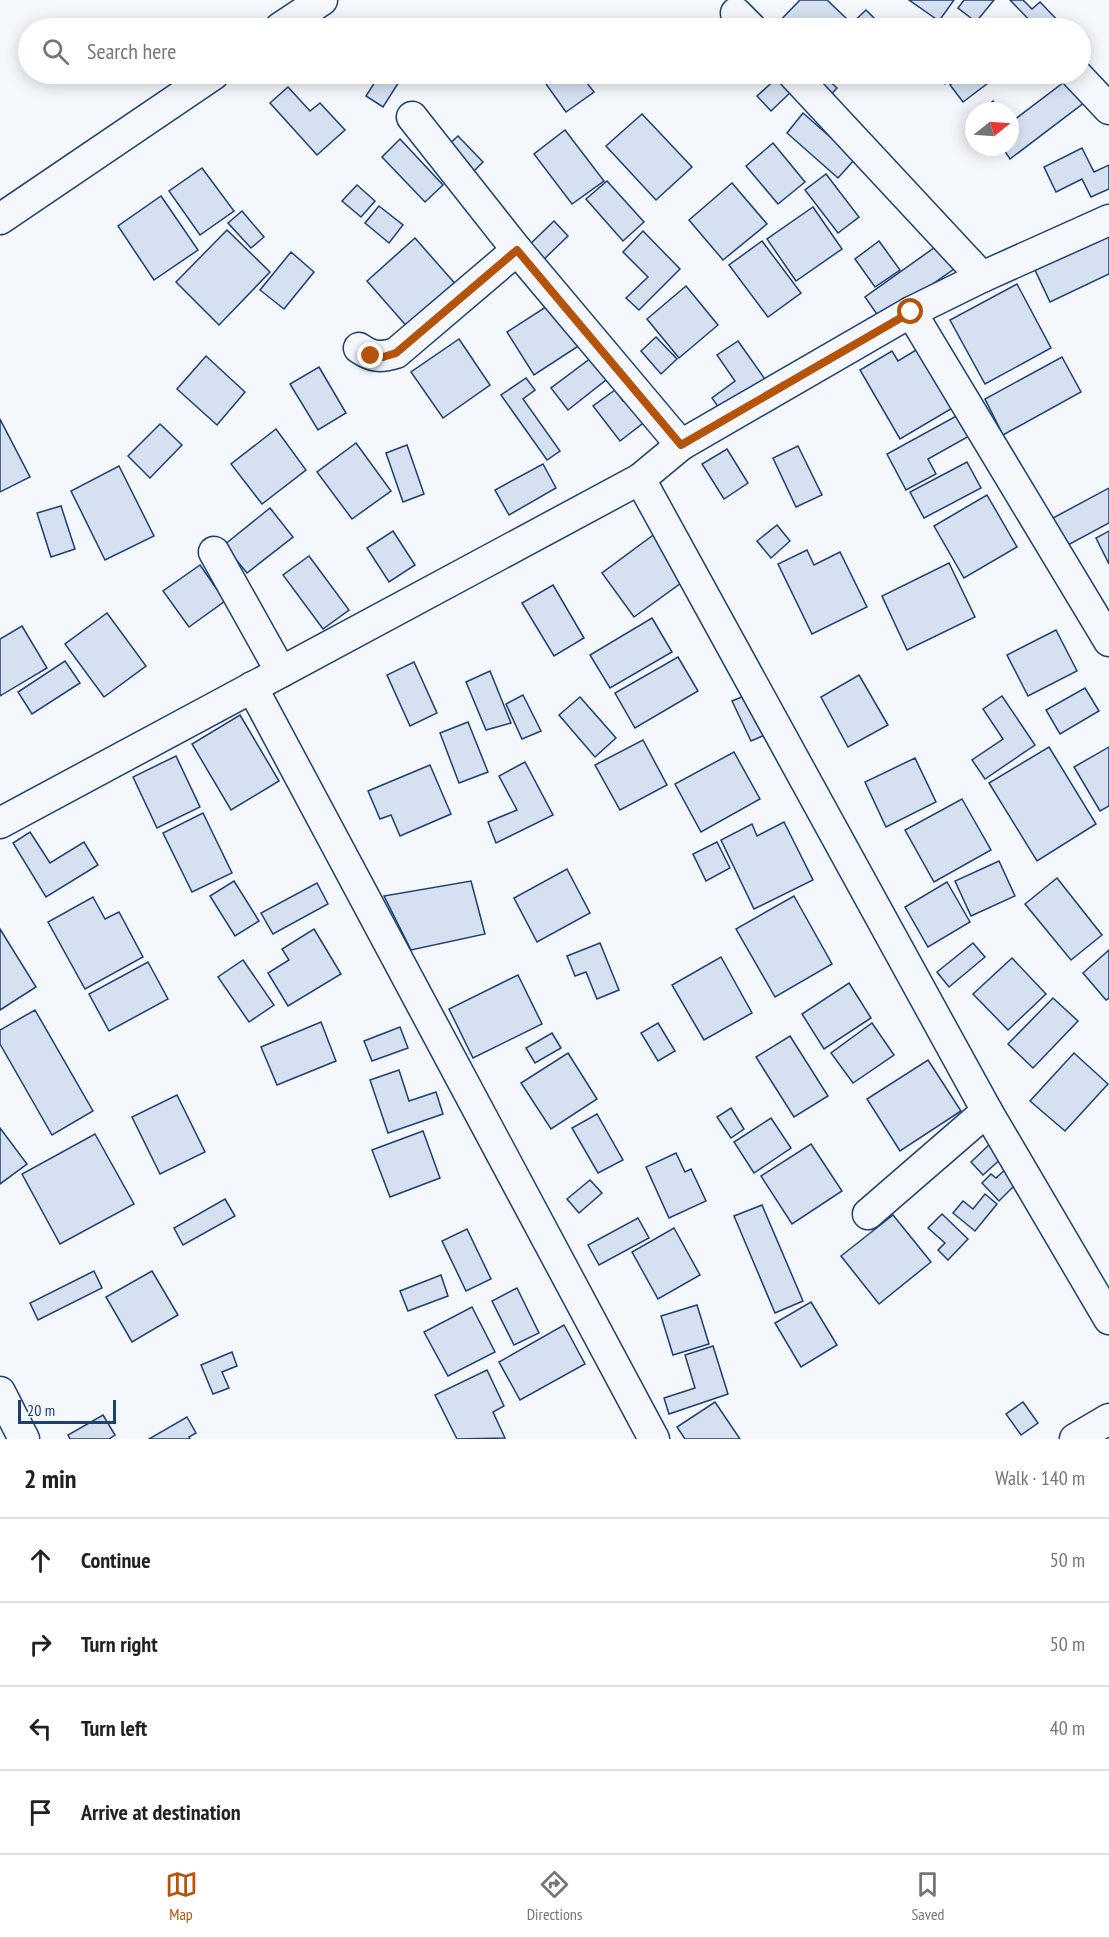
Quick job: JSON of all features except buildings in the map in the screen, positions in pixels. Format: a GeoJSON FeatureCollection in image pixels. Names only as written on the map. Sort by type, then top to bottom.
{"type":"FeatureCollection","features":[{"type":"Feature","properties":{"kind":"street"},"geometry":{"type":"LineString","coordinates":[[295,18],[322,0]]}},
{"type":"Feature","properties":{"kind":"street"},"geometry":{"type":"LineString","coordinates":[[0,219],[199,84]]}},
{"type":"Feature","properties":{"kind":"street"},"geometry":{"type":"LineString","coordinates":[[802,84],[982,277]]}},
{"type":"Feature","properties":{"kind":"street"},"geometry":{"type":"LineString","coordinates":[[1085,84],[1109,109]]}},
{"type":"Feature","properties":{"kind":"street"},"geometry":{"type":"LineString","coordinates":[[412,117],[517,250],[681,445]]}},
{"type":"Feature","properties":{"kind":"street"},"geometry":{"type":"LineString","coordinates":[[0,823],[640,479],[681,445],[911,312],[982,277],[1109,220]]}},
{"type":"Feature","properties":{"kind":"street"},"geometry":{"type":"LineString","coordinates":[[359,348],[371,356],[383,357],[396,353],[517,250]]}},
{"type":"Feature","properties":{"kind":"street"},"geometry":{"type":"LineString","coordinates":[[911,312],[1109,640]]}},
{"type":"Feature","properties":{"kind":"street"},"geometry":{"type":"LineString","coordinates":[[640,479],[987,1111],[1109,1319]]}},
{"type":"Feature","properties":{"kind":"street"},"geometry":{"type":"LineString","coordinates":[[214,552],[281,672]]}},
{"type":"Feature","properties":{"kind":"street"},"geometry":{"type":"LineString","coordinates":[[252,687],[654,1439]]}},
{"type":"Feature","properties":{"kind":"street"},"geometry":{"type":"LineString","coordinates":[[868,1214],[987,1111]]}},
{"type":"Feature","properties":{"kind":"street"},"geometry":{"type":"LineString","coordinates":[[0,1392],[24,1439]]}},
{"type":"Feature","properties":{"kind":"street"},"geometry":{"type":"LineString","coordinates":[[1075,1439],[1109,1419]]}},
{"type":"Feature","properties":{"kind":"route"},"geometry":{"type":"LineString","coordinates":[[371,356],[383,357],[396,353],[517,250],[681,445],[911,312]]}}]}
